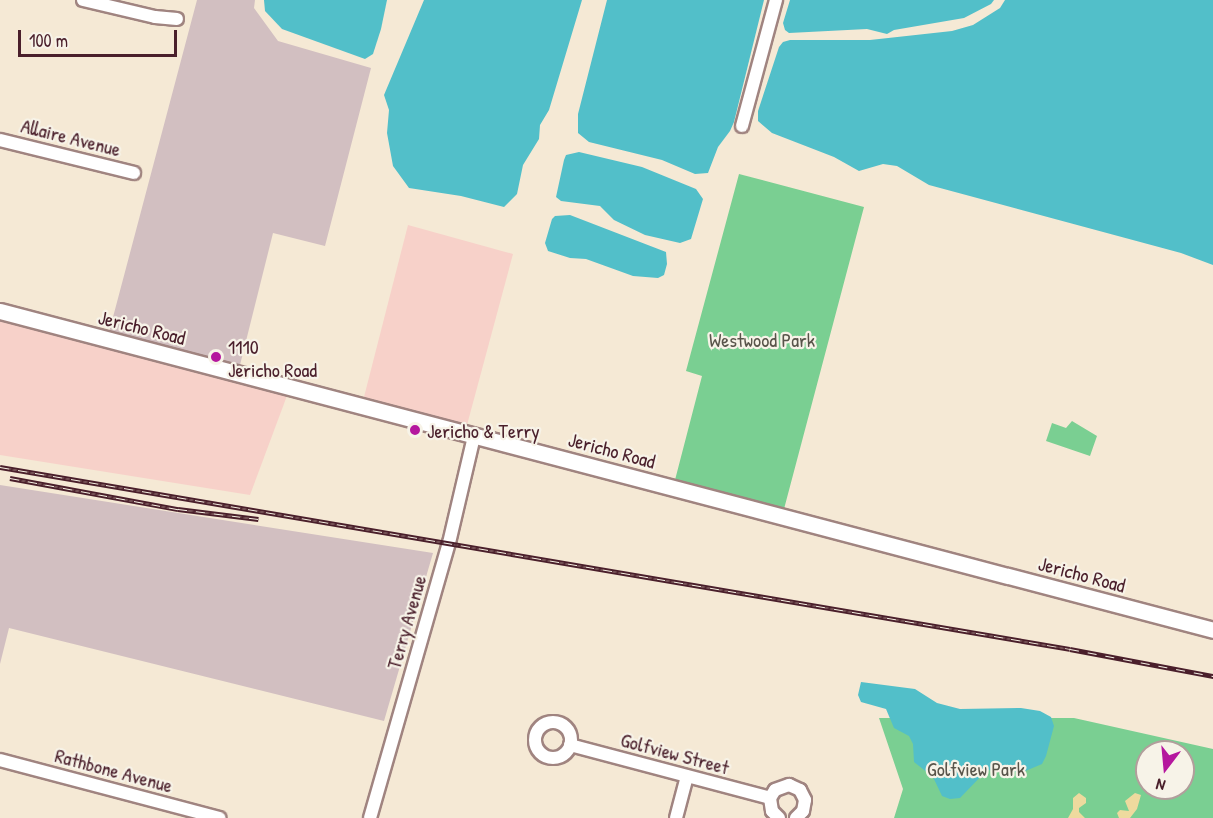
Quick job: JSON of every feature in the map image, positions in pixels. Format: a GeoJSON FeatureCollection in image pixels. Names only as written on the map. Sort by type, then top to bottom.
{"type":"FeatureCollection","features":[{"type":"Feature","properties":{"kind":"main road","name":"Jericho Road"},"geometry":{"type":"LineString","coordinates":[[0,311],[1213,630]]}},
{"type":"Feature","properties":{"kind":"street"},"geometry":{"type":"LineString","coordinates":[[83,0],[155,17],[177,19]]}},
{"type":"Feature","properties":{"kind":"street"},"geometry":{"type":"LineString","coordinates":[[742,126],[776,0]]}},
{"type":"Feature","properties":{"kind":"street","name":"Allaire Avenue"},"geometry":{"type":"LineString","coordinates":[[0,140],[134,173]]}},
{"type":"Feature","properties":{"kind":"street","name":"Terry Avenue"},"geometry":{"type":"LineString","coordinates":[[370,818],[449,543],[474,436]]}},
{"type":"Feature","properties":{"kind":"street","name":"Golfview Street"},"geometry":{"type":"LineString","coordinates":[[570,745],[770,798]]}},
{"type":"Feature","properties":{"kind":"street","name":"Rathbone Avenue"},"geometry":{"type":"LineString","coordinates":[[0,760],[219,818]]}},
{"type":"Feature","properties":{"kind":"street"},"geometry":{"type":"LineString","coordinates":[[676,818],[687,777]]}},
{"type":"Feature","properties":{"kind":"street"},"geometry":{"type":"LineString","coordinates":[[779,818],[772,811],[770,798],[782,786],[789,785],[801,790],[805,806],[796,818]]}},
{"type":"Feature","properties":{"kind":"shaded area"},"geometry":{"type":"Polygon","coordinates":[[[197,0],[255,0],[254,8],[278,41],[371,68],[325,246],[273,233],[240,365],[108,336],[197,0]]]}},
{"type":"Feature","properties":{"kind":"shaded area"},"geometry":{"type":"Polygon","coordinates":[[[408,225],[513,254],[467,425],[364,397],[408,225]]]}},
{"type":"Feature","properties":{"kind":"shaded area"},"geometry":{"type":"Polygon","coordinates":[[[0,317],[288,393],[250,495],[0,455],[0,317]]]}},
{"type":"Feature","properties":{"kind":"shaded area"},"geometry":{"type":"Polygon","coordinates":[[[0,485],[433,553],[384,721],[9,628],[0,664],[0,485]]]}},
{"type":"Feature","properties":{"kind":"green space","name":"Westwood Park"},"geometry":{"type":"Polygon","coordinates":[[[739,174],[864,207],[784,509],[675,480],[702,376],[686,371],[739,174]]]}},
{"type":"Feature","properties":{"kind":"green space"},"geometry":{"type":"Polygon","coordinates":[[[1072,421],[1097,436],[1090,456],[1046,441],[1052,423],[1066,428],[1072,421]]]}},
{"type":"Feature","properties":{"kind":"green space","name":"Golfview Park"},"geometry":{"type":"Polygon","coordinates":[[[879,718],[1074,718],[1173,740],[1135,740],[1135,800],[1195,800],[1195,745],[1213,749],[1213,818],[894,818],[903,789],[879,718]]]}},
{"type":"Feature","properties":{"kind":"sand"},"geometry":{"type":"Polygon","coordinates":[[[1079,793],[1086,798],[1086,803],[1079,808],[1079,812],[1085,818],[1068,818],[1073,809],[1073,798],[1079,793]]]}},
{"type":"Feature","properties":{"kind":"sand"},"geometry":{"type":"Polygon","coordinates":[[[1135,793],[1135,800],[1140,800],[1137,809],[1130,818],[1119,818],[1117,813],[1120,810],[1129,811],[1125,801],[1135,793]]]}},
{"type":"Feature","properties":{"kind":"water"},"geometry":{"type":"Polygon","coordinates":[[[264,0],[387,0],[373,54],[365,59],[282,29],[265,11],[264,0]]]}},
{"type":"Feature","properties":{"kind":"water"},"geometry":{"type":"Polygon","coordinates":[[[424,0],[582,0],[549,110],[540,125],[539,139],[523,165],[517,194],[504,207],[461,196],[409,188],[393,166],[387,133],[389,110],[384,95],[424,0]]]}},
{"type":"Feature","properties":{"kind":"water"},"geometry":{"type":"Polygon","coordinates":[[[607,0],[764,0],[734,122],[718,147],[708,173],[695,174],[662,160],[589,142],[578,133],[578,114],[607,0]]]}},
{"type":"Feature","properties":{"kind":"water"},"geometry":{"type":"Polygon","coordinates":[[[790,0],[994,0],[991,4],[964,18],[894,30],[887,34],[867,29],[789,33],[785,30],[783,23],[790,0]]]}},
{"type":"Feature","properties":{"kind":"water"},"geometry":{"type":"Polygon","coordinates":[[[1005,0],[1213,0],[1213,265],[1181,253],[929,185],[897,166],[883,164],[859,171],[834,157],[772,133],[758,121],[758,111],[779,47],[783,42],[790,40],[870,40],[952,31],[973,25],[1000,8],[1005,0]]]}},
{"type":"Feature","properties":{"kind":"water"},"geometry":{"type":"Polygon","coordinates":[[[579,152],[642,167],[696,189],[703,199],[691,239],[680,243],[645,235],[614,220],[600,206],[561,201],[556,197],[564,160],[566,155],[579,152]]]}},
{"type":"Feature","properties":{"kind":"water"},"geometry":{"type":"Polygon","coordinates":[[[570,215],[666,252],[667,264],[664,275],[658,278],[633,276],[586,259],[570,258],[548,251],[545,243],[552,219],[555,216],[570,215]]]}},
{"type":"Feature","properties":{"kind":"water"},"geometry":{"type":"Polygon","coordinates":[[[861,682],[915,689],[937,703],[960,709],[1021,708],[1040,711],[1051,717],[1054,726],[1046,756],[1042,764],[1023,772],[987,770],[960,798],[950,799],[942,796],[933,777],[914,762],[913,744],[909,736],[894,728],[886,709],[861,702],[858,695],[861,682]]]}},
{"type":"Feature","properties":{"kind":"railway"},"geometry":{"type":"LineString","coordinates":[[0,467],[1070,649],[1213,676]]}},
{"type":"Feature","properties":{"kind":"railway"},"geometry":{"type":"LineString","coordinates":[[10,478],[178,509],[258,519]]}},
{"type":"Feature","properties":{"kind":"place","name":"1110 Jericho Road"},"geometry":{"type":"Point","coordinates":[216,357]}},
{"type":"Feature","properties":{"kind":"place","name":"Jericho & Terry"},"geometry":{"type":"Point","coordinates":[415,430]}}]}
